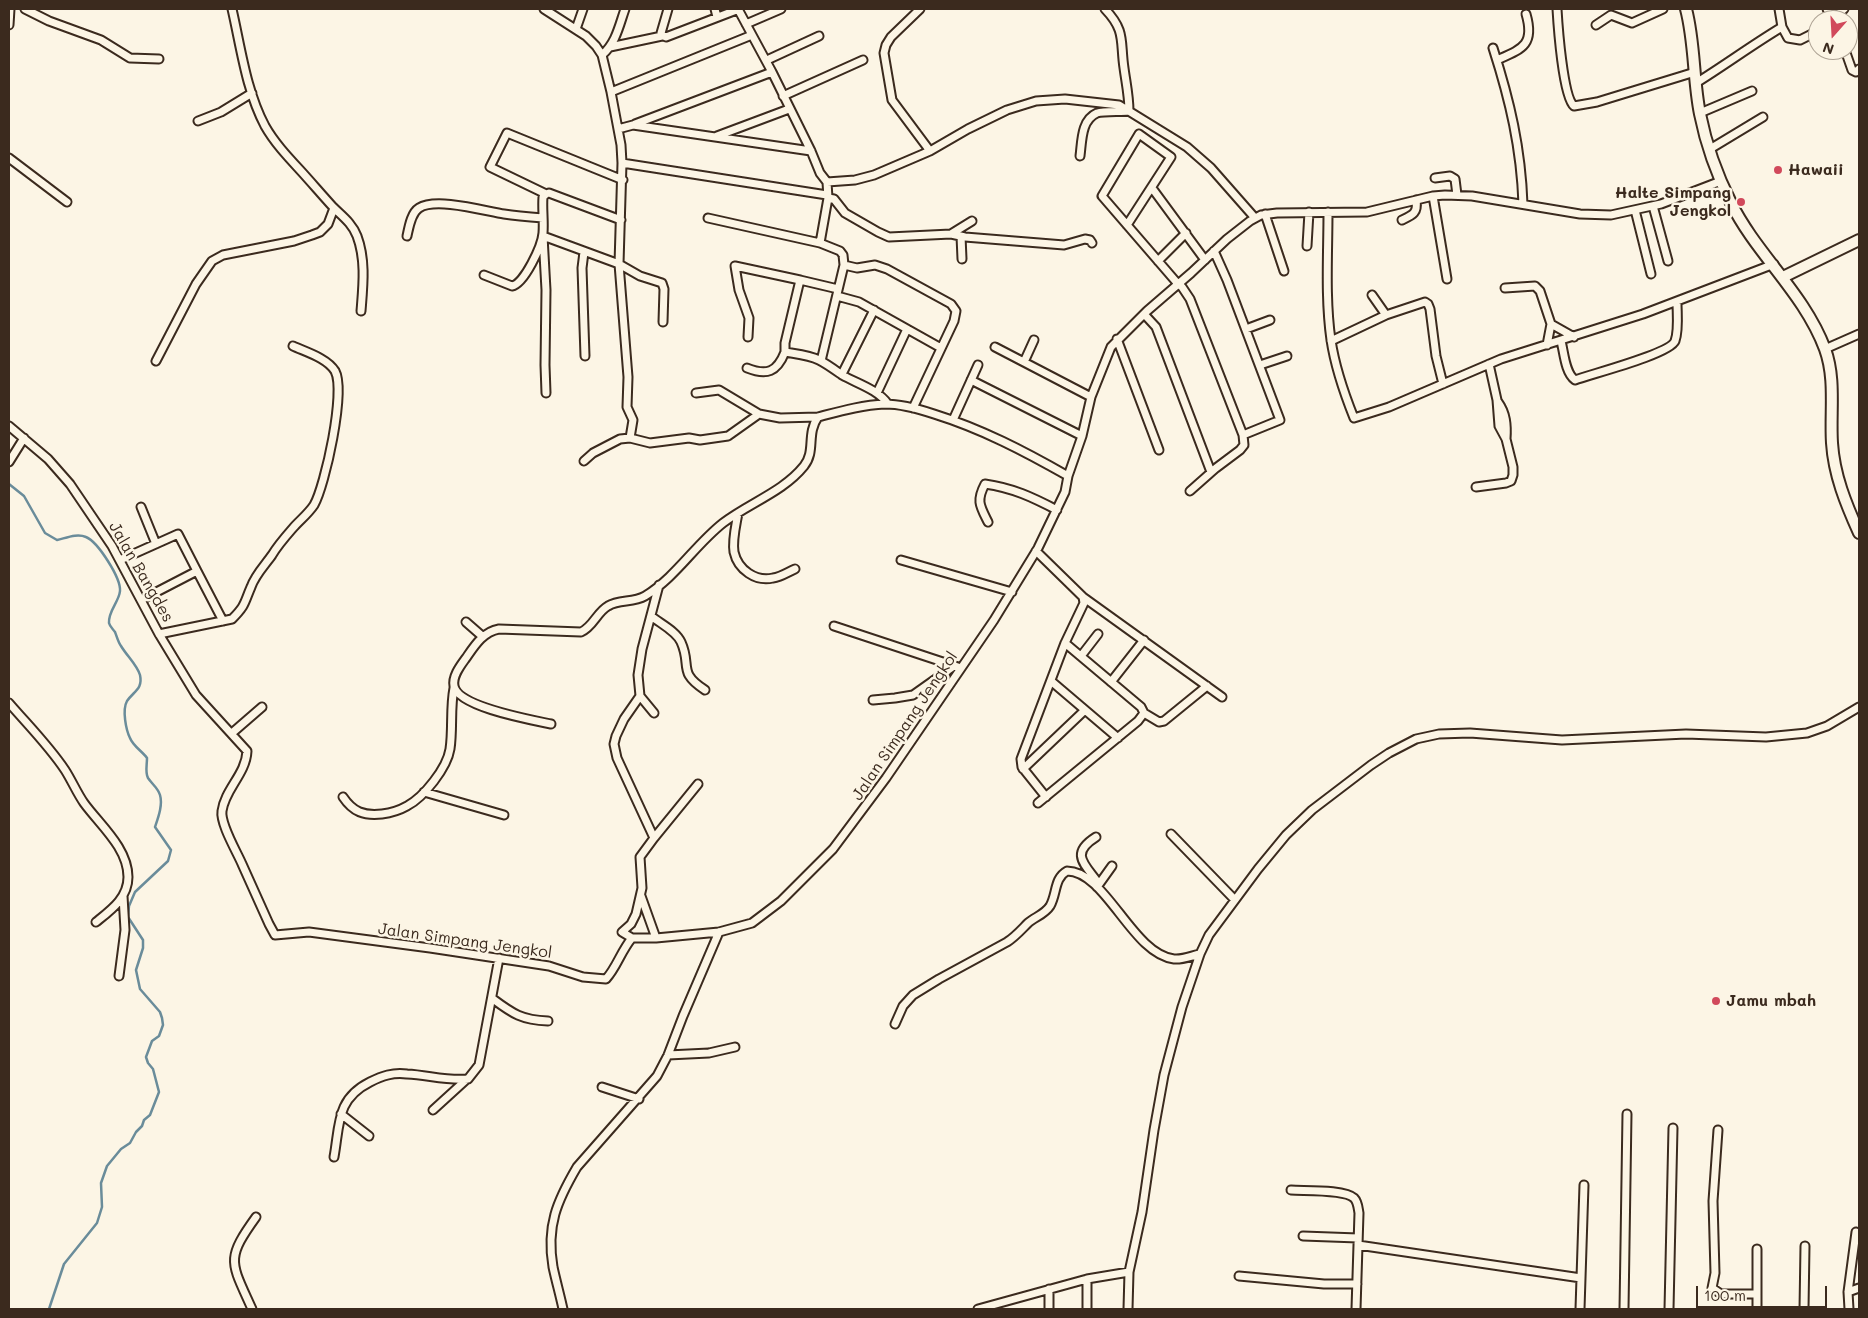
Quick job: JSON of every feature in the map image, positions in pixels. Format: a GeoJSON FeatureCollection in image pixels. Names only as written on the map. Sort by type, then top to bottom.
{"type":"FeatureCollection","features":[{"type":"Feature","properties":{"kind":"main road"},"geometry":{"type":"LineString","coordinates":[[1686,9],[1700,113],[1721,181],[1743,224],[1774,264],[1810,317],[1825,349],[1832,380],[1832,441],[1835,469],[1859,533]]}},
{"type":"Feature","properties":{"kind":"main road"},"geometry":{"type":"LineString","coordinates":[[1783,277],[1859,240]]}},
{"type":"Feature","properties":{"kind":"street"},"geometry":{"type":"LineString","coordinates":[[9,25],[10,9]]}},
{"type":"Feature","properties":{"kind":"street"},"geometry":{"type":"LineString","coordinates":[[25,9],[49,21],[101,40],[130,58],[159,59]]}},
{"type":"Feature","properties":{"kind":"street"},"geometry":{"type":"LineString","coordinates":[[232,9],[252,93],[265,126],[274,141],[334,208],[347,219],[358,240],[363,269],[361,311]]}},
{"type":"Feature","properties":{"kind":"street"},"geometry":{"type":"LineString","coordinates":[[544,9],[593,42],[602,55],[611,92],[618,129],[623,180],[619,264],[628,377],[628,407],[632,420],[630,438]]}},
{"type":"Feature","properties":{"kind":"street"},"geometry":{"type":"LineString","coordinates":[[576,29],[583,9]]}},
{"type":"Feature","properties":{"kind":"street"},"geometry":{"type":"LineString","coordinates":[[602,55],[610,47],[625,9]]}},
{"type":"Feature","properties":{"kind":"street"},"geometry":{"type":"LineString","coordinates":[[662,36],[661,30],[668,9]]}},
{"type":"Feature","properties":{"kind":"street"},"geometry":{"type":"LineString","coordinates":[[715,9],[716,17]]}},
{"type":"Feature","properties":{"kind":"street"},"geometry":{"type":"LineString","coordinates":[[610,47],[662,36],[669,37],[738,9],[767,60],[820,173],[827,182],[828,196],[820,243]]}},
{"type":"Feature","properties":{"kind":"street"},"geometry":{"type":"LineString","coordinates":[[746,24],[781,9]]}},
{"type":"Feature","properties":{"kind":"street"},"geometry":{"type":"LineString","coordinates":[[920,9],[891,37],[884,53],[892,100],[930,151]]}},
{"type":"Feature","properties":{"kind":"street"},"geometry":{"type":"LineString","coordinates":[[1105,9],[1116,23],[1122,36],[1129,111]]}},
{"type":"Feature","properties":{"kind":"street"},"geometry":{"type":"LineString","coordinates":[[1557,9],[1567,89],[1570,102],[1574,106],[1598,102],[1695,78],[1722,67],[1742,51],[1782,27]]}},
{"type":"Feature","properties":{"kind":"street"},"geometry":{"type":"LineString","coordinates":[[1596,26],[1612,15],[1632,23],[1663,9]]}},
{"type":"Feature","properties":{"kind":"street"},"geometry":{"type":"LineString","coordinates":[[1779,9],[1782,27],[1788,38],[1800,40],[1808,36]]}},
{"type":"Feature","properties":{"kind":"street"},"geometry":{"type":"LineString","coordinates":[[1497,60],[1516,52],[1527,42],[1530,28],[1526,14]]}},
{"type":"Feature","properties":{"kind":"street"},"geometry":{"type":"LineString","coordinates":[[611,92],[752,35]]}},
{"type":"Feature","properties":{"kind":"street"},"geometry":{"type":"LineString","coordinates":[[767,60],[819,36]]}},
{"type":"Feature","properties":{"kind":"street"},"geometry":{"type":"LineString","coordinates":[[1493,48],[1514,122],[1520,162],[1523,204]]}},
{"type":"Feature","properties":{"kind":"street"},"geometry":{"type":"LineString","coordinates":[[783,96],[862,60]]}},
{"type":"Feature","properties":{"kind":"street"},"geometry":{"type":"LineString","coordinates":[[1848,60],[1854,72],[1859,69]]}},
{"type":"Feature","properties":{"kind":"street"},"geometry":{"type":"LineString","coordinates":[[618,129],[772,72]]}},
{"type":"Feature","properties":{"kind":"street"},"geometry":{"type":"LineString","coordinates":[[1700,113],[1752,91]]}},
{"type":"Feature","properties":{"kind":"street"},"geometry":{"type":"LineString","coordinates":[[198,121],[221,112],[252,93]]}},
{"type":"Feature","properties":{"kind":"street"},"geometry":{"type":"LineString","coordinates":[[827,182],[855,180],[874,175],[930,151],[968,129],[1007,110],[1036,101],[1065,99],[1092,101],[1119,106],[1187,147],[1211,168],[1255,218]]}},
{"type":"Feature","properties":{"kind":"street"},"geometry":{"type":"LineString","coordinates":[[715,137],[789,109]]}},
{"type":"Feature","properties":{"kind":"street"},"geometry":{"type":"LineString","coordinates":[[1080,156],[1083,131],[1087,122],[1097,114],[1129,111]]}},
{"type":"Feature","properties":{"kind":"street"},"geometry":{"type":"LineString","coordinates":[[1710,148],[1763,117]]}},
{"type":"Feature","properties":{"kind":"street"},"geometry":{"type":"LineString","coordinates":[[633,125],[811,151]]}},
{"type":"Feature","properties":{"kind":"street"},"geometry":{"type":"LineString","coordinates":[[621,220],[549,193],[546,194],[490,167],[507,133],[623,180]]}},
{"type":"Feature","properties":{"kind":"street"},"geometry":{"type":"LineString","coordinates":[[1127,225],[1171,157],[1139,134],[1102,196],[1158,261],[1178,284],[1182,287],[1190,299],[1243,435],[1244,445],[1240,450],[1190,491]]}},
{"type":"Feature","properties":{"kind":"street"},"geometry":{"type":"LineString","coordinates":[[9,158],[67,202]]}},
{"type":"Feature","properties":{"kind":"street"},"geometry":{"type":"LineString","coordinates":[[622,163],[828,196],[834,199],[845,212],[860,222],[890,237],[951,234],[1064,245],[1085,238],[1092,243]]}},
{"type":"Feature","properties":{"kind":"street"},"geometry":{"type":"LineString","coordinates":[[1435,178],[1450,176],[1455,179],[1457,195]]}},
{"type":"Feature","properties":{"kind":"street","name":"Jalan Simpang Jengkol"},"geometry":{"type":"LineString","coordinates":[[159,634],[196,695],[247,751],[247,759],[226,800],[222,812],[233,848],[268,924],[275,935],[308,932],[549,966],[583,977],[606,980],[614,970],[623,948],[632,938],[656,938],[719,932],[752,923],[806,878],[833,850],[872,799],[958,667],[1012,592],[1036,551],[1065,492],[1068,476],[1082,436],[1091,397],[1111,347],[1144,314],[1244,224],[1265,214],[1367,212],[1433,196],[1457,195],[1567,212],[1599,215],[1617,214],[1653,206],[1721,181]]}},
{"type":"Feature","properties":{"kind":"street"},"geometry":{"type":"LineString","coordinates":[[1152,188],[1205,260]]}},
{"type":"Feature","properties":{"kind":"street"},"geometry":{"type":"LineString","coordinates":[[546,194],[543,198],[542,236],[546,290],[546,393]]}},
{"type":"Feature","properties":{"kind":"street"},"geometry":{"type":"LineString","coordinates":[[1433,196],[1447,279]]}},
{"type":"Feature","properties":{"kind":"street"},"geometry":{"type":"LineString","coordinates":[[1402,220],[1414,214],[1417,208],[1416,200]]}},
{"type":"Feature","properties":{"kind":"street"},"geometry":{"type":"LineString","coordinates":[[407,236],[416,211],[423,206],[435,204],[465,206],[512,216],[543,218]]}},
{"type":"Feature","properties":{"kind":"street"},"geometry":{"type":"LineString","coordinates":[[1653,206],[1668,261]]}},
{"type":"Feature","properties":{"kind":"street"},"geometry":{"type":"LineString","coordinates":[[156,361],[196,284],[212,261],[223,255],[312,236],[320,232],[328,224],[334,208]]}},
{"type":"Feature","properties":{"kind":"street"},"geometry":{"type":"LineString","coordinates":[[1636,210],[1651,274]]}},
{"type":"Feature","properties":{"kind":"street"},"geometry":{"type":"LineString","coordinates":[[1307,246],[1309,212]]}},
{"type":"Feature","properties":{"kind":"street"},"geometry":{"type":"LineString","coordinates":[[1328,212],[1328,287],[1331,341],[1338,375],[1354,418],[1389,407],[1489,364],[1677,302],[1774,264]]}},
{"type":"Feature","properties":{"kind":"street"},"geometry":{"type":"LineString","coordinates":[[1265,214],[1284,271]]}},
{"type":"Feature","properties":{"kind":"street"},"geometry":{"type":"LineString","coordinates":[[708,218],[820,243],[840,251],[845,259],[844,265],[821,361]]}},
{"type":"Feature","properties":{"kind":"street"},"geometry":{"type":"LineString","coordinates":[[951,234],[972,221]]}},
{"type":"Feature","properties":{"kind":"street"},"geometry":{"type":"LineString","coordinates":[[1158,261],[1186,233]]}},
{"type":"Feature","properties":{"kind":"street"},"geometry":{"type":"LineString","coordinates":[[542,236],[619,264],[640,276],[662,283],[664,290],[663,322]]}},
{"type":"Feature","properties":{"kind":"street"},"geometry":{"type":"LineString","coordinates":[[484,275],[511,286],[516,285],[539,248],[542,236]]}},
{"type":"Feature","properties":{"kind":"street"},"geometry":{"type":"LineString","coordinates":[[961,236],[962,259]]}},
{"type":"Feature","properties":{"kind":"street"},"geometry":{"type":"LineString","coordinates":[[1214,251],[1280,420],[1243,435]]}},
{"type":"Feature","properties":{"kind":"street"},"geometry":{"type":"LineString","coordinates":[[584,252],[582,268],[586,356]]}},
{"type":"Feature","properties":{"kind":"street"},"geometry":{"type":"LineString","coordinates":[[844,265],[857,268],[875,265],[887,269],[951,304],[956,311],[954,321],[912,408]]}},
{"type":"Feature","properties":{"kind":"street"},"geometry":{"type":"LineString","coordinates":[[748,337],[749,318],[738,290],[735,266],[800,280],[838,293],[874,310],[941,348]]}},
{"type":"Feature","properties":{"kind":"street"},"geometry":{"type":"LineString","coordinates":[[748,368],[769,371],[777,368],[785,352],[785,343],[800,280]]}},
{"type":"Feature","properties":{"kind":"street"},"geometry":{"type":"LineString","coordinates":[[1505,288],[1531,285],[1537,287],[1551,324],[1547,345]]}},
{"type":"Feature","properties":{"kind":"street"},"geometry":{"type":"LineString","coordinates":[[1372,294],[1386,316]]}},
{"type":"Feature","properties":{"kind":"street"},"geometry":{"type":"LineString","coordinates":[[1331,341],[1420,302],[1428,303],[1436,356],[1443,384]]}},
{"type":"Feature","properties":{"kind":"street"},"geometry":{"type":"LineString","coordinates":[[1561,341],[1568,371],[1575,380],[1654,354],[1667,348],[1675,341],[1677,302]]}},
{"type":"Feature","properties":{"kind":"street"},"geometry":{"type":"LineString","coordinates":[[842,374],[874,310]]}},
{"type":"Feature","properties":{"kind":"street"},"geometry":{"type":"LineString","coordinates":[[1144,314],[1156,327],[1211,472]]}},
{"type":"Feature","properties":{"kind":"street"},"geometry":{"type":"LineString","coordinates":[[1246,329],[1270,320]]}},
{"type":"Feature","properties":{"kind":"street"},"geometry":{"type":"LineString","coordinates":[[1551,324],[1574,337]]}},
{"type":"Feature","properties":{"kind":"street"},"geometry":{"type":"LineString","coordinates":[[877,393],[907,329]]}},
{"type":"Feature","properties":{"kind":"street"},"geometry":{"type":"LineString","coordinates":[[1825,349],[1859,334]]}},
{"type":"Feature","properties":{"kind":"street"},"geometry":{"type":"LineString","coordinates":[[1117,339],[1159,450]]}},
{"type":"Feature","properties":{"kind":"street"},"geometry":{"type":"LineString","coordinates":[[1024,362],[1034,340]]}},
{"type":"Feature","properties":{"kind":"street","name":"Jalan Bangdes"},"geometry":{"type":"LineString","coordinates":[[9,426],[48,459],[70,484],[120,560],[159,634],[232,619],[247,600],[250,587],[256,576],[292,529],[311,509],[322,485],[336,415],[337,375],[325,362],[293,346]]}},
{"type":"Feature","properties":{"kind":"street"},"geometry":{"type":"LineString","coordinates":[[996,347],[1091,397]]}},
{"type":"Feature","properties":{"kind":"street"},"geometry":{"type":"LineString","coordinates":[[785,352],[808,356],[821,361],[877,393],[888,404]]}},
{"type":"Feature","properties":{"kind":"street"},"geometry":{"type":"LineString","coordinates":[[1260,365],[1287,356]]}},
{"type":"Feature","properties":{"kind":"street"},"geometry":{"type":"LineString","coordinates":[[1476,487],[1506,483],[1512,479],[1513,468],[1506,439],[1500,426],[1489,364]]}},
{"type":"Feature","properties":{"kind":"street"},"geometry":{"type":"LineString","coordinates":[[953,420],[978,365]]}},
{"type":"Feature","properties":{"kind":"street"},"geometry":{"type":"LineString","coordinates":[[971,380],[1082,436]]}},
{"type":"Feature","properties":{"kind":"street"},"geometry":{"type":"LineString","coordinates":[[696,393],[719,390],[758,414],[780,418],[818,416],[858,407],[888,404],[912,408],[953,420],[996,437],[1068,476]]}},
{"type":"Feature","properties":{"kind":"street"},"geometry":{"type":"LineString","coordinates":[[584,461],[593,453],[620,439],[630,438],[650,443],[689,438],[700,440],[720,438],[733,433],[758,414]]}},
{"type":"Feature","properties":{"kind":"street"},"geometry":{"type":"LineString","coordinates":[[343,797],[358,813],[364,814],[382,814],[409,805],[424,792],[448,757],[454,682],[458,672],[482,636],[492,630],[508,628],[581,632],[590,626],[609,605],[640,598],[659,585],[687,560],[715,530],[797,474],[810,456],[812,425],[818,416]]}},
{"type":"Feature","properties":{"kind":"street"},"geometry":{"type":"LineString","coordinates":[[9,462],[24,438]]}},
{"type":"Feature","properties":{"kind":"street"},"geometry":{"type":"LineString","coordinates":[[988,522],[979,502],[980,492],[985,484],[1021,492],[1057,510]]}},
{"type":"Feature","properties":{"kind":"street"},"geometry":{"type":"LineString","coordinates":[[141,507],[156,544]]}},
{"type":"Feature","properties":{"kind":"street"},"geometry":{"type":"LineString","coordinates":[[738,513],[734,553],[744,570],[755,577],[767,579],[795,569]]}},
{"type":"Feature","properties":{"kind":"street"},"geometry":{"type":"LineString","coordinates":[[120,560],[178,534],[222,621]]}},
{"type":"Feature","properties":{"kind":"street"},"geometry":{"type":"LineString","coordinates":[[1036,551],[1083,597],[1222,697]]}},
{"type":"Feature","properties":{"kind":"street"},"geometry":{"type":"LineString","coordinates":[[901,560],[1012,592]]}},
{"type":"Feature","properties":{"kind":"street"},"geometry":{"type":"LineString","coordinates":[[142,600],[197,571]]}},
{"type":"Feature","properties":{"kind":"street"},"geometry":{"type":"LineString","coordinates":[[654,713],[640,696],[638,675],[644,638],[659,585]]}},
{"type":"Feature","properties":{"kind":"street"},"geometry":{"type":"LineString","coordinates":[[1046,797],[1023,769],[1021,765],[1023,753],[1065,643],[1084,603],[1083,597]]}},
{"type":"Feature","properties":{"kind":"street"},"geometry":{"type":"LineString","coordinates":[[651,616],[674,633],[680,641],[687,674],[691,680],[705,690]]}},
{"type":"Feature","properties":{"kind":"street"},"geometry":{"type":"LineString","coordinates":[[466,622],[482,636]]}},
{"type":"Feature","properties":{"kind":"street"},"geometry":{"type":"LineString","coordinates":[[834,626],[958,667]]}},
{"type":"Feature","properties":{"kind":"street"},"geometry":{"type":"LineString","coordinates":[[1081,656],[1098,634]]}},
{"type":"Feature","properties":{"kind":"street"},"geometry":{"type":"LineString","coordinates":[[1111,682],[1144,640]]}},
{"type":"Feature","properties":{"kind":"street"},"geometry":{"type":"LineString","coordinates":[[1065,643],[1141,707],[1144,713],[1159,722],[1164,721],[1208,686]]}},
{"type":"Feature","properties":{"kind":"street"},"geometry":{"type":"LineString","coordinates":[[873,700],[913,695],[958,667]]}},
{"type":"Feature","properties":{"kind":"street"},"geometry":{"type":"LineString","coordinates":[[1051,680],[1118,738]]}},
{"type":"Feature","properties":{"kind":"street"},"geometry":{"type":"LineString","coordinates":[[454,688],[470,702],[500,712],[551,724]]}},
{"type":"Feature","properties":{"kind":"street"},"geometry":{"type":"LineString","coordinates":[[640,696],[619,729],[614,750],[654,838]]}},
{"type":"Feature","properties":{"kind":"street"},"geometry":{"type":"LineString","coordinates":[[9,703],[50,750],[79,796],[122,853],[128,870],[128,877],[123,896],[125,930],[119,976]]}},
{"type":"Feature","properties":{"kind":"street"},"geometry":{"type":"LineString","coordinates":[[232,733],[262,707]]}},
{"type":"Feature","properties":{"kind":"street"},"geometry":{"type":"LineString","coordinates":[[1128,1309],[1130,1272],[1163,1083],[1182,1008],[1200,954],[1209,935],[1235,900],[1286,835],[1312,810],[1389,752],[1416,739],[1451,732],[1562,740],[1686,734],[1766,738],[1790,736],[1827,726],[1859,707]]}},
{"type":"Feature","properties":{"kind":"street"},"geometry":{"type":"LineString","coordinates":[[1023,769],[1085,710]]}},
{"type":"Feature","properties":{"kind":"street"},"geometry":{"type":"LineString","coordinates":[[1038,804],[1141,719],[1144,713]]}},
{"type":"Feature","properties":{"kind":"street"},"geometry":{"type":"LineString","coordinates":[[632,938],[622,932],[631,924],[641,895],[640,857],[698,784]]}},
{"type":"Feature","properties":{"kind":"street"},"geometry":{"type":"LineString","coordinates":[[424,792],[504,816]]}},
{"type":"Feature","properties":{"kind":"street"},"geometry":{"type":"LineString","coordinates":[[1171,834],[1235,900]]}},
{"type":"Feature","properties":{"kind":"street"},"geometry":{"type":"LineString","coordinates":[[1096,837],[1084,845],[1081,852],[1083,861],[1098,885],[1154,951],[1172,959],[1200,954]]}},
{"type":"Feature","properties":{"kind":"street"},"geometry":{"type":"LineString","coordinates":[[1098,885],[1112,866]]}},
{"type":"Feature","properties":{"kind":"street"},"geometry":{"type":"LineString","coordinates":[[895,1024],[903,1006],[913,996],[938,979],[1007,942],[1017,935],[1028,923],[1044,912],[1050,906],[1060,878],[1065,871],[1080,874],[1098,885]]}},
{"type":"Feature","properties":{"kind":"street"},"geometry":{"type":"LineString","coordinates":[[641,895],[656,938]]}},
{"type":"Feature","properties":{"kind":"street"},"geometry":{"type":"LineString","coordinates":[[96,922],[123,896]]}},
{"type":"Feature","properties":{"kind":"street"},"geometry":{"type":"LineString","coordinates":[[563,1309],[552,1257],[552,1224],[555,1210],[567,1183],[577,1167],[657,1076],[668,1055],[719,932]]}},
{"type":"Feature","properties":{"kind":"street"},"geometry":{"type":"LineString","coordinates":[[432,1110],[468,1079],[479,1064],[493,999],[499,958]]}},
{"type":"Feature","properties":{"kind":"street"},"geometry":{"type":"LineString","coordinates":[[493,999],[517,1016],[548,1021]]}},
{"type":"Feature","properties":{"kind":"street"},"geometry":{"type":"LineString","coordinates":[[668,1055],[735,1048]]}},
{"type":"Feature","properties":{"kind":"street"},"geometry":{"type":"LineString","coordinates":[[334,1157],[341,1114],[345,1103],[353,1092],[381,1076],[399,1073],[453,1080],[468,1079]]}},
{"type":"Feature","properties":{"kind":"street"},"geometry":{"type":"LineString","coordinates":[[602,1087],[639,1098]]}},
{"type":"Feature","properties":{"kind":"street"},"geometry":{"type":"LineString","coordinates":[[341,1114],[369,1136]]}},
{"type":"Feature","properties":{"kind":"street"},"geometry":{"type":"LineString","coordinates":[[1624,1309],[1627,1114]]}},
{"type":"Feature","properties":{"kind":"street"},"geometry":{"type":"LineString","coordinates":[[1670,1309],[1673,1128]]}},
{"type":"Feature","properties":{"kind":"street"},"geometry":{"type":"LineString","coordinates":[[1718,1130],[1713,1201],[1715,1273],[1712,1288],[1721,1294],[1757,1294]]}},
{"type":"Feature","properties":{"kind":"street"},"geometry":{"type":"LineString","coordinates":[[1580,1309],[1584,1185]]}},
{"type":"Feature","properties":{"kind":"street"},"geometry":{"type":"LineString","coordinates":[[1290,1190],[1338,1193],[1352,1196],[1355,1199],[1358,1206],[1356,1309]]}},
{"type":"Feature","properties":{"kind":"street"},"geometry":{"type":"LineString","coordinates":[[252,1309],[235,1272],[234,1257],[240,1239],[256,1217]]}},
{"type":"Feature","properties":{"kind":"street"},"geometry":{"type":"LineString","coordinates":[[1849,1309],[1848,1292],[1856,1232]]}},
{"type":"Feature","properties":{"kind":"street"},"geometry":{"type":"LineString","coordinates":[[1303,1236],[1358,1241],[1581,1278]]}},
{"type":"Feature","properties":{"kind":"street"},"geometry":{"type":"LineString","coordinates":[[1804,1309],[1805,1246]]}},
{"type":"Feature","properties":{"kind":"street"},"geometry":{"type":"LineString","coordinates":[[1757,1309],[1758,1249]]}},
{"type":"Feature","properties":{"kind":"street"},"geometry":{"type":"LineString","coordinates":[[978,1309],[1087,1279],[1130,1272]]}},
{"type":"Feature","properties":{"kind":"street"},"geometry":{"type":"LineString","coordinates":[[1239,1276],[1324,1284],[1357,1284]]}},
{"type":"Feature","properties":{"kind":"street"},"geometry":{"type":"LineString","coordinates":[[1087,1279],[1087,1309]]}},
{"type":"Feature","properties":{"kind":"street"},"geometry":{"type":"LineString","coordinates":[[1848,1292],[1859,1288]]}},
{"type":"Feature","properties":{"kind":"street"},"geometry":{"type":"LineString","coordinates":[[1048,1309],[1049,1289]]}},
{"type":"Feature","properties":{"kind":"street"},"geometry":{"type":"LineString","coordinates":[[1009,1300],[1009,1309]]}},
{"type":"Feature","properties":{"kind":"waterway"},"geometry":{"type":"LineString","coordinates":[[9,484],[24,496],[45,533],[57,540],[75,536],[83,536],[91,540],[102,553],[117,578],[120,591],[110,614],[109,623],[120,644],[137,668],[141,680],[139,687],[127,701],[126,725],[131,741],[147,758],[147,776],[158,790],[161,799],[160,811],[155,827],[171,850],[168,861],[135,892],[129,906],[128,917],[143,940],[143,948],[136,970],[140,989],[160,1012],[162,1018],[163,1025],[159,1036],[152,1041],[146,1057],[153,1069],[159,1092],[150,1115],[144,1120],[130,1143],[121,1149],[107,1166],[101,1183],[102,1207],[97,1223],[64,1264],[49,1309]]}},
{"type":"Feature","properties":{"kind":"place","name":"Hawaii"},"geometry":{"type":"Point","coordinates":[1778,170]}},
{"type":"Feature","properties":{"kind":"place","name":"Halte Simpang Jengkol"},"geometry":{"type":"Point","coordinates":[1741,202]}},
{"type":"Feature","properties":{"kind":"place","name":"Jamu mbah"},"geometry":{"type":"Point","coordinates":[1716,1001]}}]}
